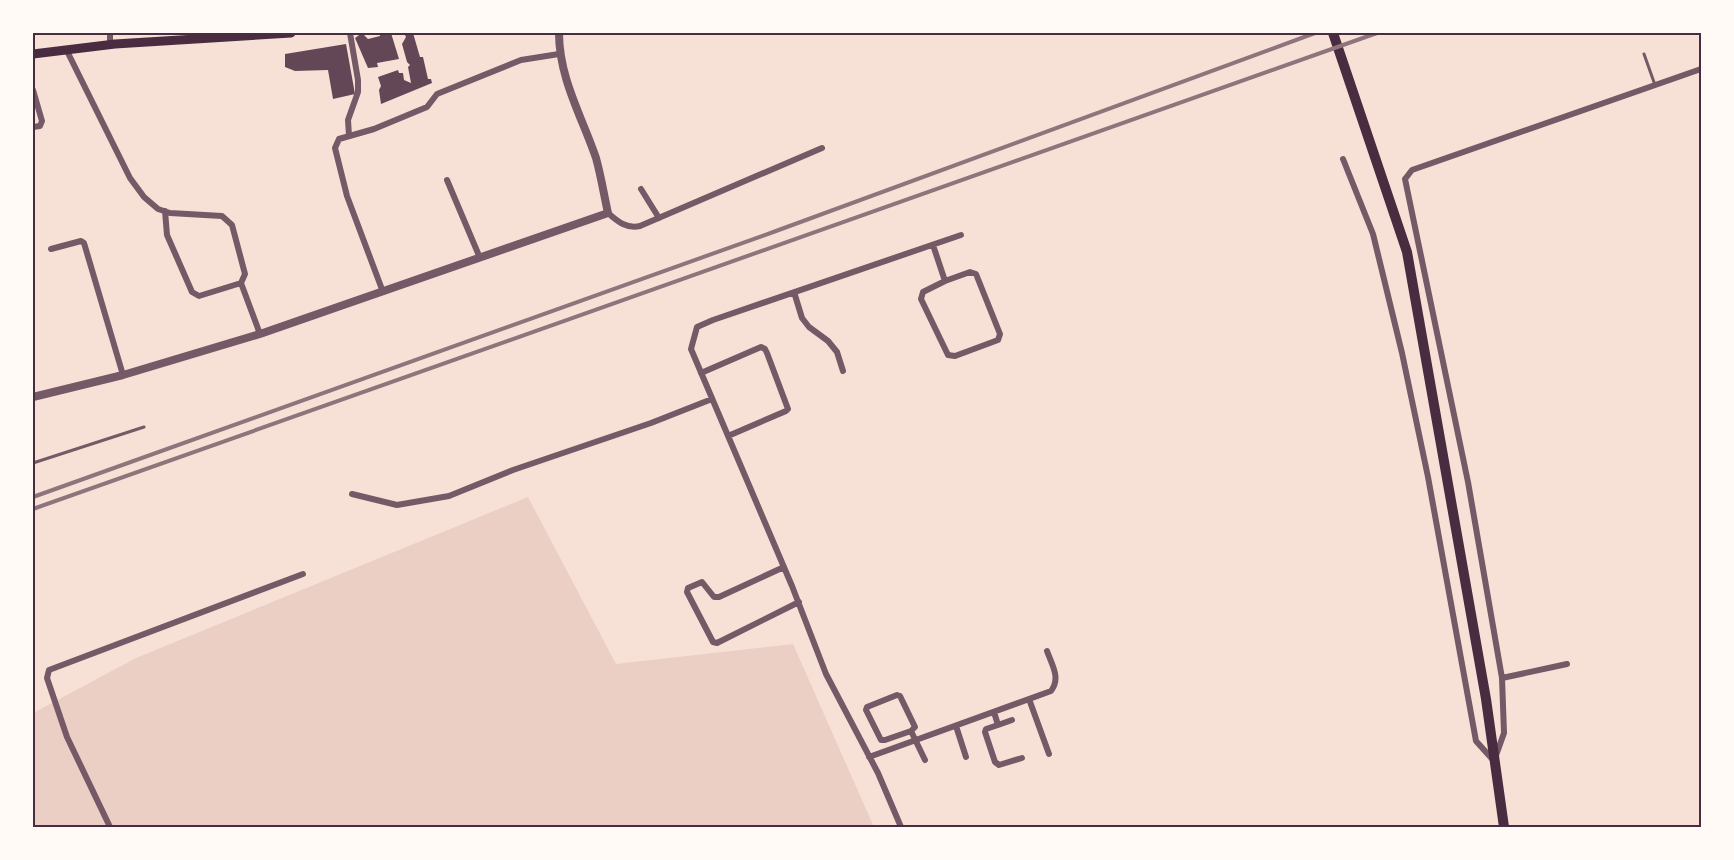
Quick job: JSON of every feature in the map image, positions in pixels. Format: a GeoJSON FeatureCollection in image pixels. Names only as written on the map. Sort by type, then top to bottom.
{"type":"FeatureCollection","features":[{"type":"Feature","properties":{"kind":"highway"},"geometry":{"type":"LineString","coordinates":[[1333,33],[1407,252],[1486,699],[1503,827]]}},
{"type":"Feature","properties":{"kind":"main road"},"geometry":{"type":"LineString","coordinates":[[33,54],[166,37],[291,33]]}},
{"type":"Feature","properties":{"kind":"street"},"geometry":{"type":"LineString","coordinates":[[110,33],[110,44]]}},
{"type":"Feature","properties":{"kind":"street"},"geometry":{"type":"LineString","coordinates":[[349,136],[349,114],[358,92],[350,33]]}},
{"type":"Feature","properties":{"kind":"street"},"geometry":{"type":"LineString","coordinates":[[559,33],[559,54],[580,120],[596,158],[608,213],[622,225],[634,227],[658,218],[822,148]]}},
{"type":"Feature","properties":{"kind":"street"},"geometry":{"type":"LineString","coordinates":[[66,48],[130,178],[144,197],[158,209],[222,216],[232,225],[245,274],[241,283],[260,334]]}},
{"type":"Feature","properties":{"kind":"street"},"geometry":{"type":"LineString","coordinates":[[382,292],[347,196],[336,148],[339,140],[374,129],[427,107],[437,94],[521,60],[559,54]]}},
{"type":"Feature","properties":{"kind":"street"},"geometry":{"type":"LineString","coordinates":[[1343,159],[1373,234],[1402,353],[1428,477],[1476,741],[1494,761],[1504,733],[1502,678],[1468,482],[1405,179],[1412,170],[1701,69]]}},
{"type":"Feature","properties":{"kind":"street"},"geometry":{"type":"LineString","coordinates":[[33,90],[42,121],[40,126],[33,127]]}},
{"type":"Feature","properties":{"kind":"street"},"geometry":{"type":"LineString","coordinates":[[447,180],[480,258]]}},
{"type":"Feature","properties":{"kind":"street"},"geometry":{"type":"LineString","coordinates":[[641,189],[658,218]]}},
{"type":"Feature","properties":{"kind":"street"},"geometry":{"type":"LineString","coordinates":[[165,211],[167,235],[192,292],[199,296],[241,283]]}},
{"type":"Feature","properties":{"kind":"street"},"geometry":{"type":"LineString","coordinates":[[33,397],[123,375],[260,334],[608,213]]}},
{"type":"Feature","properties":{"kind":"street"},"geometry":{"type":"LineString","coordinates":[[901,827],[869,757],[826,674],[799,602],[691,349],[697,327],[961,235]]}},
{"type":"Feature","properties":{"kind":"street"},"geometry":{"type":"LineString","coordinates":[[51,249],[81,241],[84,243],[123,375]]}},
{"type":"Feature","properties":{"kind":"street"},"geometry":{"type":"LineString","coordinates":[[933,244],[945,281]]}},
{"type":"Feature","properties":{"kind":"street"},"geometry":{"type":"LineString","coordinates":[[970,272],[976,274],[1000,334],[998,340],[955,357],[948,355],[921,299],[922,292],[945,281],[970,272]]}},
{"type":"Feature","properties":{"kind":"street"},"geometry":{"type":"LineString","coordinates":[[794,292],[802,318],[837,352],[843,371]]}},
{"type":"Feature","properties":{"kind":"street"},"geometry":{"type":"LineString","coordinates":[[701,373],[761,347],[767,353],[788,409],[728,436]]}},
{"type":"Feature","properties":{"kind":"street"},"geometry":{"type":"LineString","coordinates":[[352,494],[397,505],[449,496],[513,470],[651,423],[712,399]]}},
{"type":"Feature","properties":{"kind":"street"},"geometry":{"type":"LineString","coordinates":[[784,567],[719,597],[714,597],[702,582],[688,588],[687,592],[713,642],[717,644],[799,602]]}},
{"type":"Feature","properties":{"kind":"street"},"geometry":{"type":"LineString","coordinates":[[110,827],[67,737],[47,678],[49,670],[303,574]]}},
{"type":"Feature","properties":{"kind":"street"},"geometry":{"type":"LineString","coordinates":[[869,757],[1051,691],[1057,678],[1047,651]]}},
{"type":"Feature","properties":{"kind":"street"},"geometry":{"type":"LineString","coordinates":[[1502,678],[1567,664]]}},
{"type":"Feature","properties":{"kind":"street"},"geometry":{"type":"LineString","coordinates":[[897,695],[900,696],[915,727],[911,731],[881,740],[866,710],[867,707],[897,695]]}},
{"type":"Feature","properties":{"kind":"street"},"geometry":{"type":"LineString","coordinates":[[1029,699],[1049,754]]}},
{"type":"Feature","properties":{"kind":"street"},"geometry":{"type":"LineString","coordinates":[[994,712],[998,725]]}},
{"type":"Feature","properties":{"kind":"street"},"geometry":{"type":"LineString","coordinates":[[1012,720],[986,729],[985,732],[995,762],[999,765],[1022,758]]}},
{"type":"Feature","properties":{"kind":"street"},"geometry":{"type":"LineString","coordinates":[[956,726],[966,757]]}},
{"type":"Feature","properties":{"kind":"street"},"geometry":{"type":"LineString","coordinates":[[911,731],[925,760]]}},
{"type":"Feature","properties":{"kind":"lane"},"geometry":{"type":"LineString","coordinates":[[1644,54],[1655,85]]}},
{"type":"Feature","properties":{"kind":"lane"},"geometry":{"type":"LineString","coordinates":[[33,463],[144,427]]}},
{"type":"Feature","properties":{"kind":"shaded area"},"geometry":{"type":"Polygon","coordinates":[[[528,497],[616,664],[793,644],[874,827],[33,827],[33,713],[136,658],[528,497]]]}},
{"type":"Feature","properties":{"kind":"building"},"geometry":{"type":"Polygon","coordinates":[[[362,33],[368,39],[380,36],[380,33],[391,33],[399,59],[377,63],[378,67],[368,68],[355,38],[362,33]]]}},
{"type":"Feature","properties":{"kind":"building"},"geometry":{"type":"Polygon","coordinates":[[[404,33],[413,33],[420,57],[423,57],[428,79],[431,79],[432,83],[381,104],[379,90],[381,86],[378,77],[398,70],[399,73],[403,73],[404,80],[411,83],[408,67],[410,65],[402,44],[406,37],[404,33]]]}},
{"type":"Feature","properties":{"kind":"building"},"geometry":{"type":"Polygon","coordinates":[[[346,44],[355,94],[333,99],[328,70],[295,71],[285,67],[285,54],[346,44]]]}},
{"type":"Feature","properties":{"kind":"railway"},"geometry":{"type":"LineString","coordinates":[[33,497],[776,231],[1315,33]]}},
{"type":"Feature","properties":{"kind":"railway"},"geometry":{"type":"LineString","coordinates":[[33,509],[1377,33]]}}]}
